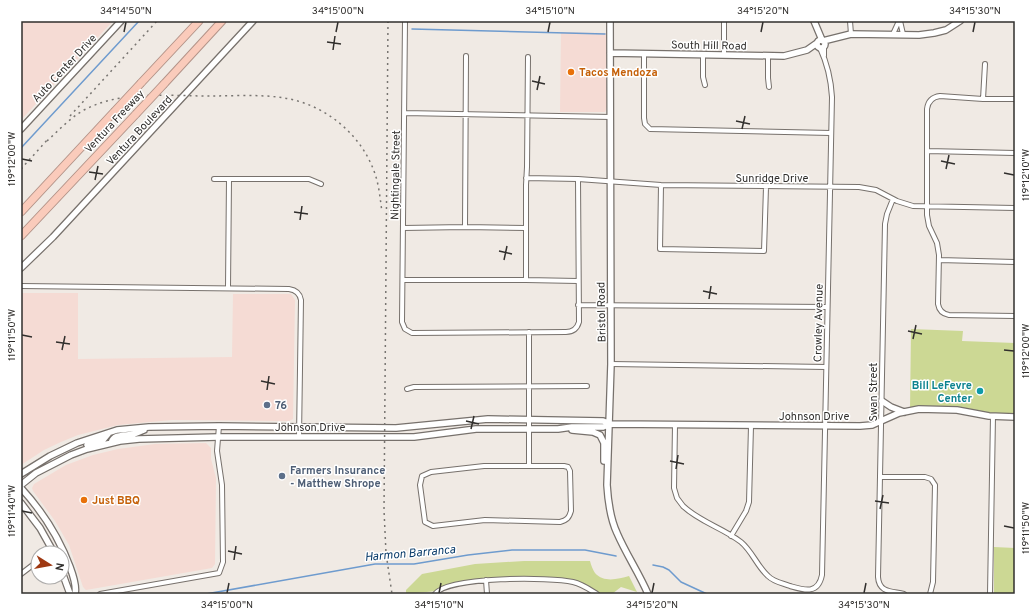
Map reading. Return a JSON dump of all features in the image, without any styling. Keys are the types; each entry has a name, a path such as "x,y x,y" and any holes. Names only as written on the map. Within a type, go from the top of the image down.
{"highway":[{"name":"Ventura Freeway","path":"21,212 199,21"},
{"name":"Ventura Freeway","path":"21,236 222,21"}],"main road":[{"name":"Auto Center Drive","path":"21,129 121,21"},
{"name":"Ventura Boulevard","path":"21,268 58,231 253,21"},
{"name":"Bristol Road","path":"610,21 611,364 607,485 609,504 617,533 642,579 648,594"},
{"path":"814,21 821,44"},
{"name":"South Hill Road","path":"610,54 724,56 790,55 851,34 934,34 946,30 960,21"},
{"path":"882,401 891,407 904,412"},
{"name":"Johnson Drive","path":"21,474 42,460 68,446 117,430 149,427 219,426 396,428 479,420 603,421 610,424 864,426 882,421 904,412 924,409 950,409 970,411 993,416 1015,417"},
{"name":"Johnson Drive","path":"21,487 36,473 71,455 111,443 139,439 218,437 414,437 462,430 603,427 610,424"},
{"path":"111,443 112,439 115,437 134,434 149,427"},
{"path":"558,428 593,432 600,435 604,443 604,468 607,485"},
{"path":"71,455 88,445 103,440 108,434"},
{"path":"21,487 56,533 72,572 77,589 75,594"},
{"path":"21,503 40,528 48,545"}],"street":[{"name":"Nightingale Street","path":"405,21 402,322 405,329 412,333 529,332"},
{"path":"724,21 724,56"},
{"path":"850,21 851,34"},
{"path":"893,34 899,21"},
{"path":"899,21 904,34"},
{"name":"Crowley Avenue","path":"731,536 744,545 765,573 774,580 802,590 811,590 821,580 826,426 832,88 821,44"},
{"path":"644,54 644,118 647,127 655,130 831,134"},
{"path":"703,55 703,77 705,85"},
{"path":"465,227 466,56"},
{"path":"768,56 769,87"},
{"path":"526,280 528,57"},
{"path":"983,99 985,64"},
{"path":"1015,99 983,99 940,96 934,97 930,100 927,109 926,206 928,221 937,243 939,260 938,308 946,315 1015,316"},
{"path":"404,113 611,117"},
{"path":"927,151 1015,153"},
{"path":"214,178 309,179 321,184"},
{"name":"Sunridge Drive","path":"526,178 578,179 661,185 830,187 870,189 881,192 908,205 1015,208"},
{"path":"228,288 229,179"},
{"path":"529,466 529,332 570,332 576,328 579,322 578,179"},
{"path":"661,185 660,249 764,251 766,187"},
{"name":"Swan Street","path":"893,199 885,224 878,577 880,586 887,591 904,594"},
{"path":"403,228 526,228"},
{"path":"939,260 1015,262"},
{"path":"403,280 578,281"},
{"path":"21,286 289,289 297,292 301,300 299,437"},
{"path":"578,304 827,307"},
{"path":"611,364 826,367"},
{"path":"407,389 414,387 587,386"},
{"path":"990,594 993,416"},
{"path":"675,425 674,488 677,498 686,509 731,536 746,511 749,502 751,426"},
{"path":"100,594 219,573 223,562 222,485 217,457 219,426"},
{"path":"484,466 529,466 568,467 570,471 571,511 569,518 560,522 486,520 433,526 425,522 420,485 422,476 431,472 484,466"},
{"path":"880,477 925,477 931,479 935,485 933,582 930,594"},
{"path":"21,574 30,567"},
{"path":"436,592 449,587 486,580 539,578 571,582 584,586 597,594"},
{"path":"486,580 487,594"}],"shaded area":[{"path":"21,21 113,21 21,120"},
{"path":"561,32 606,33 607,107 605,112 560,112"},
{"path":"21,293 78,293 78,359 232,357 233,294 291,294 295,300 293,419 289,421 172,420 118,425 78,435 61,442 44,450 21,465"},
{"path":"206,443 211,448 211,459 216,478 215,564 212,568 86,590 83,587 70,545 32,488 34,484 66,465 93,455 118,449 155,444"}],"green space":[{"path":"911,329 963,331 962,341 1015,343 1015,417 970,411 910,411"},
{"path":"994,547 1015,548 1015,594 994,594"},
{"path":"524,561 590,561 595,573 603,578 611,579 629,576 637,592 621,587 612,594 597,594 579,584 545,578 466,583 437,591 406,594 406,590 422,574 475,564"}],"waterway":[{"path":"21,148 139,21"},
{"path":"412,29 605,34"},
{"name":"Harmon Barranca","path":"206,594 375,564 414,564 468,555 512,550 585,550 616,556"},
{"name":"Harmon Barranca","path":"653,565 669,570 681,582 707,594"}],"railway":[{"path":"70,116 157,21"},
{"path":"388,21 384,510 386,553 392,594"},
{"path":"47,141 79,113 114,99 161,95 256,96 284,98 299,101 339,122 360,144 368,157 376,176 382,212"},
{"path":"21,169 49,138"}],"place":[{"name":"Tacos Mendoza","path":"571,72"},
{"name":"Bill LeFevre Center","path":"980,391"},
{"name":"76","path":"267,405"},
{"name":"Farmers Insurance - Matthew Shrope","path":"282,476"},
{"name":"Just BBQ","path":"84,500"}]}
